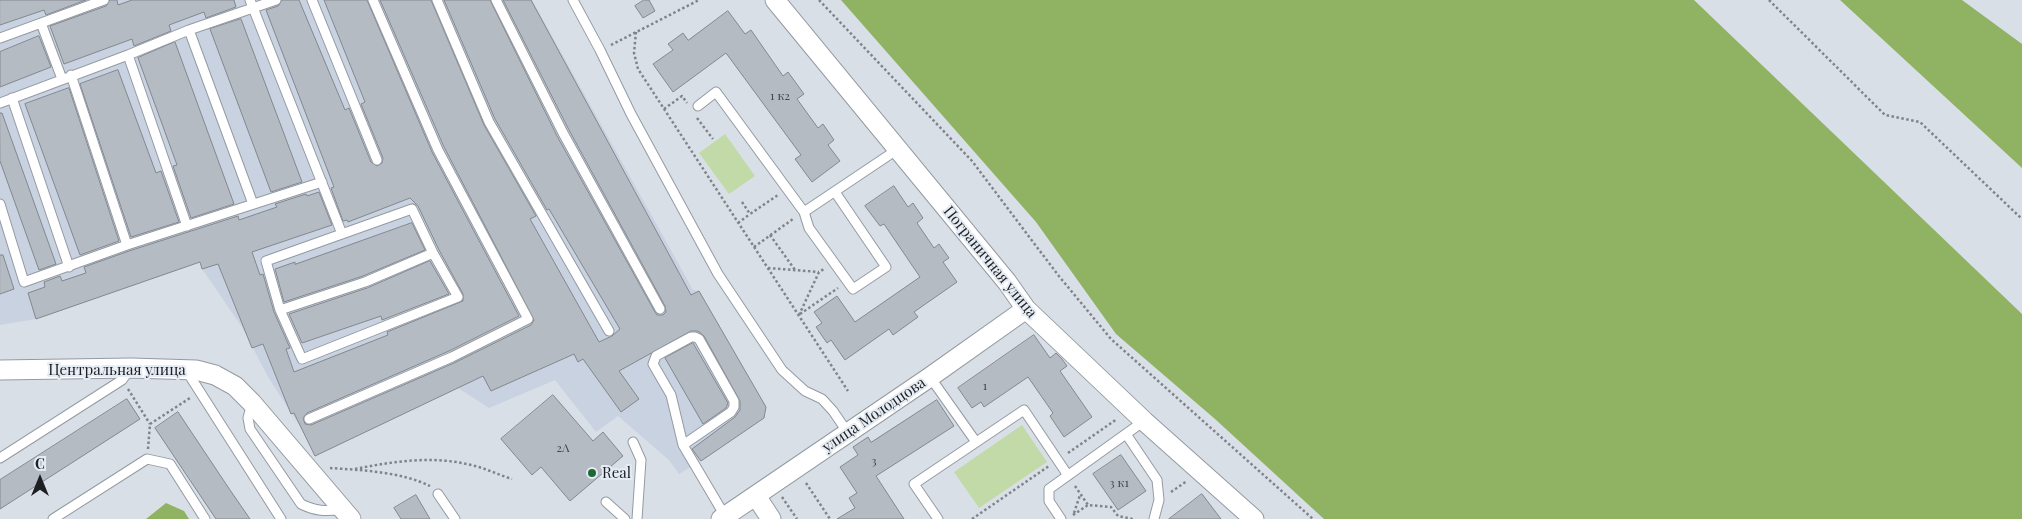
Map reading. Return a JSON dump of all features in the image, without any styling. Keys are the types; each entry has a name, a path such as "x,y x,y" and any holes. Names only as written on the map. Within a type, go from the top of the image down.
{"street":[{"name":"Пограничная улица","path":"775,0 1007,282 1026,309 1138,415 1254,519"},
{"name":"улица Молодцова","path":"723,518 1026,309"},
{"name":"Центральная улица","path":"0,370 127,374 196,370 215,375 235,386 252,402 346,514"},
{"path":"756,496 771,519"}],"lane":[{"path":"0,38 104,0"},
{"path":"0,103 128,55 251,4 276,0"},
{"path":"312,0 377,160"},
{"path":"309,419 452,358 528,319 438,150 373,0"},
{"path":"436,0 489,122 609,331"},
{"path":"496,0 563,133 660,309"},
{"path":"573,0 631,114 718,274 782,370 806,392 822,399 848,433"},
{"path":"251,4 342,234"},
{"path":"41,23 66,77 127,246"},
{"path":"189,30 254,204"},
{"path":"128,55 187,226"},
{"path":"698,106 716,92 804,212 808,228 853,289 886,267 835,192"},
{"path":"12,98 69,267"},
{"path":"804,212 898,149"},
{"path":"0,204 24,282 322,182"},
{"path":"412,209 433,253 458,297 302,359 280,310 266,261 412,209"},
{"path":"280,310 365,282 433,253"},
{"path":"683,445 731,412 734,407 734,401 699,340 695,337 691,337 656,356 653,364 671,395 683,445 723,518"},
{"path":"186,370 281,519"},
{"path":"0,458 127,374"},
{"path":"930,377 976,442"},
{"path":"252,402 248,418 250,429 301,504 314,510 346,514"},
{"path":"938,519 914,484 1024,410 1067,474"},
{"path":"1061,519 1049,501 1049,489 1067,474 1126,434 1138,415"},
{"path":"1126,434 1156,480 1159,500 1154,519"},
{"path":"633,442 641,460 637,519"},
{"path":"53,519 147,459 170,464 205,519"},
{"path":"438,494 455,519"},
{"path":"606,502 625,519"}],"path":[{"path":"600,50 698,0"},
{"path":"819,0 972,161 1058,275 1112,339 1313,519"},
{"path":"1769,0 1885,115 1920,122 2022,219"},
{"path":"636,32 634,53 638,68 848,392"},
{"path":"664,109 682,96"},
{"path":"738,223 787,188"},
{"path":"742,202 750,214"},
{"path":"754,247 804,212"},
{"path":"770,235 796,270"},
{"path":"768,268 819,272 798,315"},
{"path":"798,315 848,281"},
{"path":"127,374 150,424 147,459"},
{"path":"150,424 200,392"},
{"path":"972,519 1058,460 1138,415"},
{"path":"355,470 394,461 434,460 474,466 512,479"},
{"path":"326,467 416,480 429,486 438,494"},
{"path":"796,468 830,519"},
{"path":"1159,500 1200,471"},
{"path":"1067,474 1088,505"},
{"path":"773,484 796,519"},
{"path":"1074,515 1080,494"},
{"path":"1067,519 1088,505 1112,507 1118,516 1133,519"}],"shaded area":[{"path":"0,0 532,0 693,290 699,291 766,407 764,418 679,474 669,460 618,416 596,432 555,380 489,408 455,386 315,456 303,431 268,377 242,327 202,269 200,262 36,319 0,325"}],"green space":[{"path":"841,0 1694,0 2022,314 2022,519 1324,519 1215,419 1116,334 1036,222"},
{"path":"1840,0 1962,0 2022,44 2022,168"},
{"path":"725,134 755,176 729,194 699,153"},
{"path":"1022,425 1047,462 979,508 954,472"},
{"path":"166,503 184,511 189,519 146,519"}],"building":[{"path":"0,0 86,0 46,15 44,10 0,25"},
{"path":"110,0 117,0 118,5 132,0 234,0 236,7 206,18 204,12 169,25 171,31 134,46 132,39 64,64 50,26 106,6"},
{"path":"282,0 299,0 345,110 349,108 371,162 377,166 382,163 383,158 361,104 365,102 324,0 367,0 432,152 519,316 449,351 307,413 303,418 305,424 311,425 454,363 531,325 534,320 444,147 380,0 431,0 484,125 536,216 530,219 599,342 612,336 620,329 549,209 547,210 495,119 444,0 490,0 557,136 655,312 657,315 663,315 666,312 665,306 569,130 503,0 531,0 691,295 699,291 766,407 764,418 701,461 692,449 735,417 740,410 740,401 704,336 698,331 691,331 619,371 639,399 621,412 583,359 578,362 574,354 491,391 483,376 315,456 294,413 291,414 263,344 252,348 218,264 202,269 200,262 36,319 28,293 45,287 44,282 60,276 62,281 86,273 84,267 129,251 238,216 239,220 277,207 275,204 319,192 332,225 252,252 260,275 263,274 274,312 290,348 286,349 294,372 388,335 387,332 463,301 463,294 418,206 410,198 348,222 347,220 343,221 331,188 334,187 266,10 278,6"},
{"path":"644,0 649,0 655,11 643,18 635,6"},
{"path":"728,11 745,34 751,30 783,76 788,72 804,94 797,99 818,128 823,124 834,140 828,145 840,161 812,182 795,159 801,155 726,53 673,92 653,64 673,50 668,44 683,33 688,40"},
{"path":"241,19 302,182 271,192 210,29"},
{"path":"39,36 51,67 0,87 0,52"},
{"path":"175,42 234,204 191,218 173,166 177,165 138,58"},
{"path":"118,70 156,173 161,171 179,222 131,237 80,84"},
{"path":"69,88 119,241 80,255 25,104"},
{"path":"0,113 2,113 56,264 39,270 0,161"},
{"path":"894,186 908,207 913,203 923,218 917,223 934,248 939,244 949,258 943,262 957,282 914,312 918,317 893,335 889,329 845,360 831,340 827,343 816,327 822,323 814,312 837,296 855,322 920,277 884,224 880,226 865,206"},
{"path":"412,223 425,250 363,276 284,302 275,269 295,262 295,264"},
{"path":"0,255 3,255 14,289 0,294"},
{"path":"430,261 449,294 382,320 381,316 302,343 289,314 367,288"},
{"path":"1034,335 1050,358 1056,353 1067,366 1060,371 1092,417 1064,437 1050,416 1053,413 1028,377 984,407 981,402 972,408 958,388"},
{"path":"693,343 728,403 726,408 703,424 665,358"},
{"path":"553,395 593,441 603,432 623,456 570,501 541,467 532,475 501,439"},
{"path":"127,399 140,419 0,509 0,480"},
{"path":"937,400 954,426 876,476 904,519 837,519 855,508 849,498 857,493 840,467 858,455 853,447 868,437 871,442"},
{"path":"178,412 250,519 216,519 155,428"},
{"path":"1121,455 1146,491 1118,510 1093,474"},
{"path":"1202,494 1221,519 1169,519"},
{"path":"416,495 430,519 401,519 394,508"}],"place":[{"name":"Real","path":"592,473"}]}
